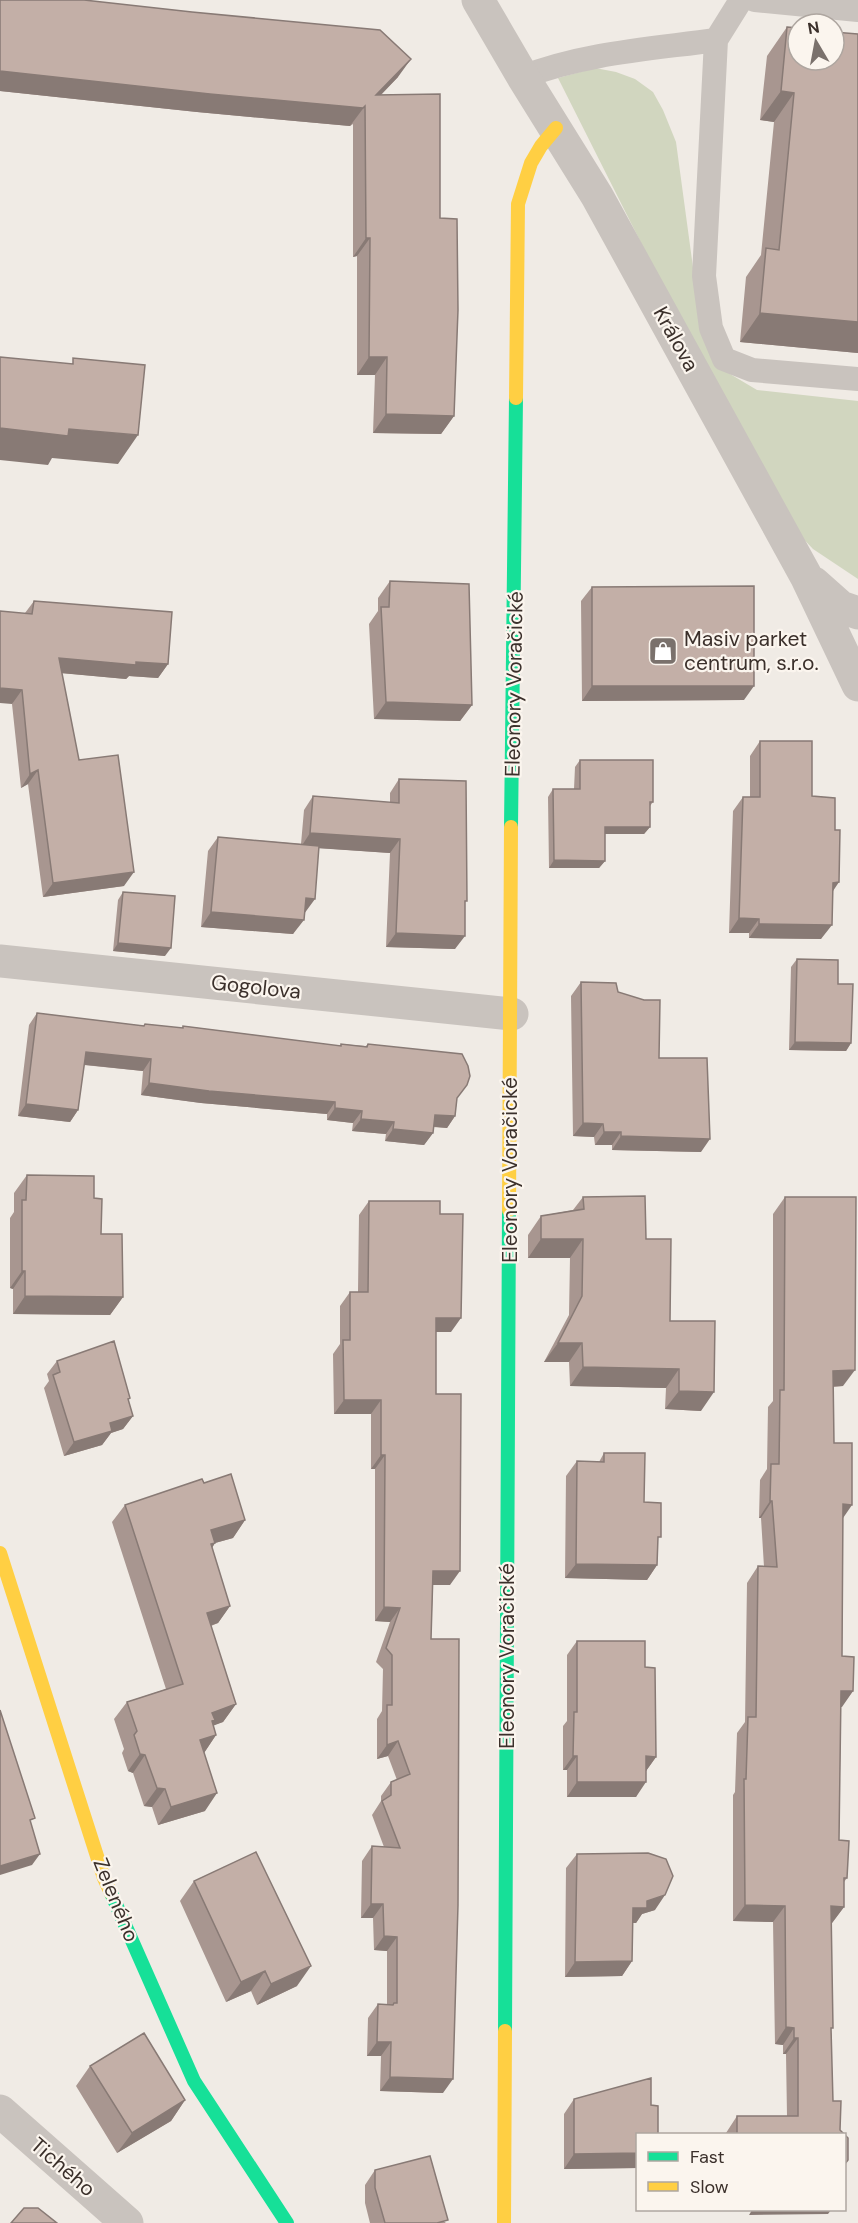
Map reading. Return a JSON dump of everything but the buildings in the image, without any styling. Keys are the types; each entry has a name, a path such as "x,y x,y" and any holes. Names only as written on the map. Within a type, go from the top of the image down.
{"street":[{"name":"Králova","path":"478,0 597,196 806,576 855,678"},
{"name":"Eleonory Voračické","path":"504,2223 512,731 518,204 527,171 539,147 556,128"},
{"path":"806,576 841,607 858,613"},
{"name":"Gogolova","path":"0,961 512,1014"},
{"name":"Zeleného","path":"0,1553 104,1878 194,2081 287,2223"},
{"name":"Tichého","path":"0,2111 127,2223"}],"lane":[{"path":"741,0 716,40 704,276 711,328 724,359 752,369 858,379"},
{"path":"754,0 858,9"},
{"path":"523,77 552,66 716,40"}],"green space":[{"path":"595,68 635,79 653,92 663,110 676,142 700,319 725,371 757,390 858,401 858,579 813,549 793,528 703,366 558,78"}],"traffic: fast":[{"path":"511,827 516,398"},
{"path":"505,2031 509,1210"},
{"path":"111,1893 194,2081 287,2223"}],"traffic: slow":[{"path":"516,398 518,204 531,163 556,128"},
{"path":"509,1210 511,827"},
{"path":"0,1553 104,1878 111,1893"},
{"path":"504,2223 505,2031"}],"place":[{"name":"Masiv parket centrum, s.r.o.","path":"663,651"}]}
